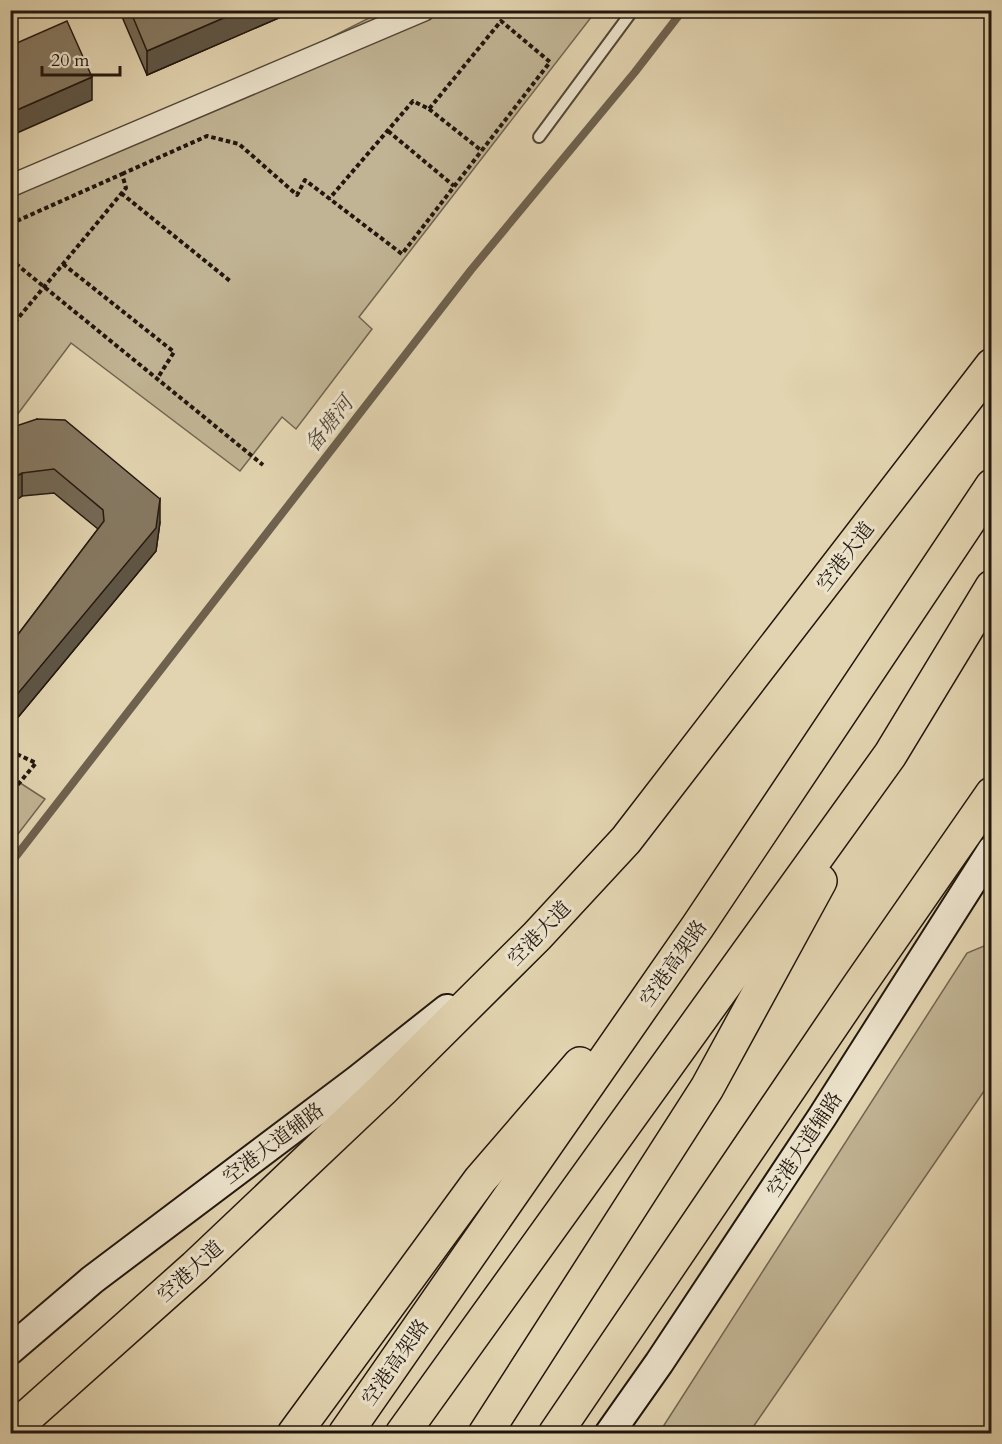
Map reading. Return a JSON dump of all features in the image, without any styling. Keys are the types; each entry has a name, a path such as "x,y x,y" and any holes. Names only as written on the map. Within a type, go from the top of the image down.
{"main road":[{"name":"空港大道","path":"10,1432 195,1267 382,1090 537,936 626,840 992,365"},
{"name":"空港高架路","path":"345,1434 698,926 992,486"},
{"path":"485,1434 707,1088 890,754 992,587"},
{"path":"402,1434 890,754"},
{"path":"555,1434 858,987 992,794"},
{"name":"空港大道辅路","path":"609,1434 816,1127 988,863"},
{"path":"294,1434 480,1180 698,926"},
{"name":"空港大道辅路","path":"10,1350 92,1280 356,1081 537,936"}],"street":[{"path":"10,186 424,10"}],"lane":[{"path":"539,137 633,10"}],"path":[{"path":"10,224 207,136 239,144 297,195 305,180 402,254 550,62 501,21 429,109"},
{"path":"329,199 413,101 429,109 482,150"},
{"path":"388,130 454,186"},
{"path":"10,328 126,188 122,174"},
{"path":"122,193 230,281"},
{"path":"10,260 263,465"},
{"path":"63,264 174,352 157,379"},
{"path":"10,751 36,763 10,794"}],"shaded area":[{"path":"383,11 596,11 359,317 372,329 296,429 282,417 240,471 71,343 11,423 10,199"},
{"path":"11,777 45,799 11,843"},
{"path":"991,943 991,1081 749,1433 659,1433 967,953"}],"building":[{"path":"130,10 242,10 147,51"},
{"path":"67,21 92,77 10,113 10,46"},
{"path":"37,419 65,420 160,499 156,528 10,703 10,645 104,521 103,510 54,469 22,473 10,480 10,428"}],"waterway":[{"name":"备塘河","path":"10,864 471,270 635,72 683,10"}]}
